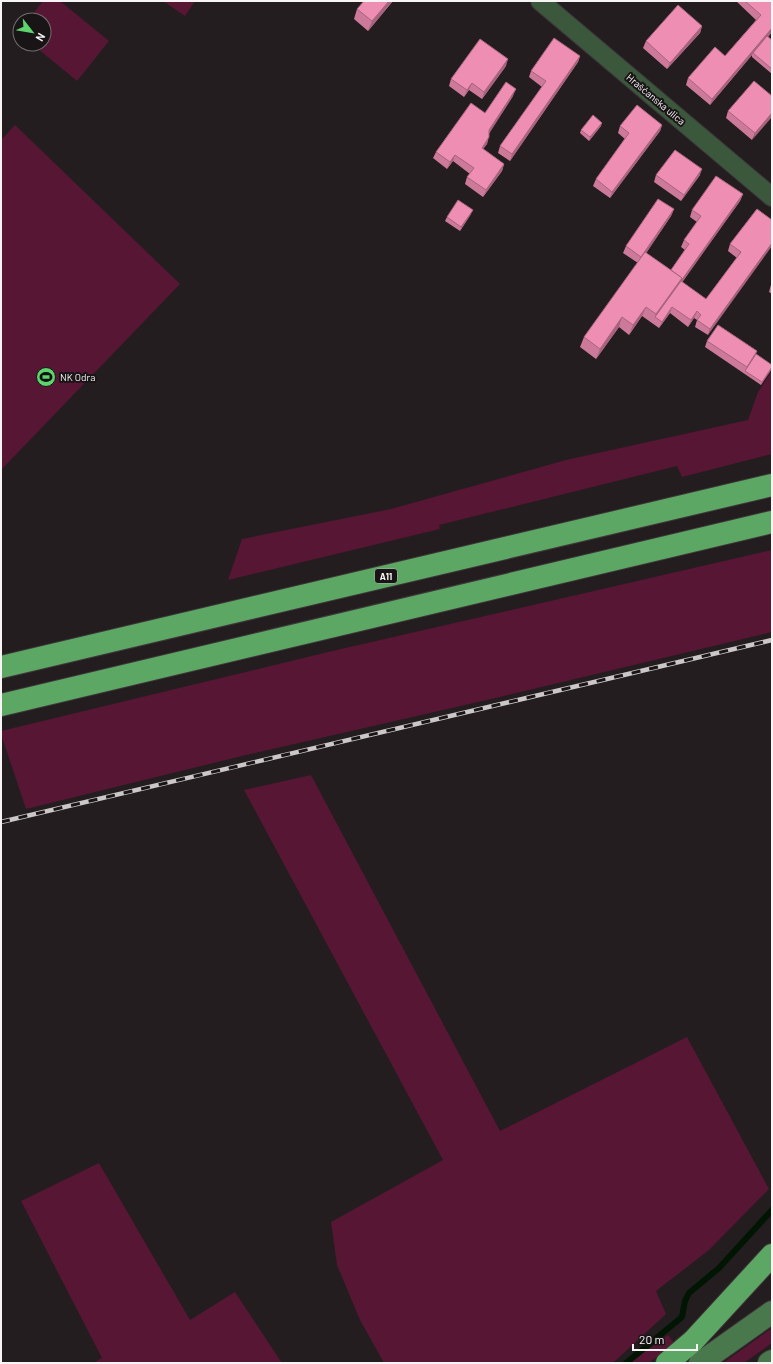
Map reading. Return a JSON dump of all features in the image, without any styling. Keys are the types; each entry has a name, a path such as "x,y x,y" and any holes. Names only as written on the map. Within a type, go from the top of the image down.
{"highway":[{"name":"A11","path":"1,667 772,485"},
{"path":"1,705 772,522"},
{"path":"667,1363 693,1341 772,1255"}],"main road":[{"path":"700,1363 772,1312"}],"street":[{"name":"Hrašćanska ulica","path":"540,1 772,197"}],"shaded area":[{"path":"43,1 60,1 109,41 77,81 42,52 52,52 52,12 34,12"},
{"path":"163,1 195,1 185,16"},
{"name":"NK Odra","path":"15,125 180,284 1,470 1,140"},
{"path":"772,371 772,454 682,477 677,466 439,525 440,529 228,580 242,539 391,509 566,460 748,420 758,392"},
{"path":"772,550 772,632 500,697 242,756 26,809 1,734 1,731 328,652"},
{"path":"311,775 500,1131 687,1037 769,1189 709,1250 656,1291 666,1314 613,1363 384,1363 360,1320 337,1265 331,1222 443,1160 244,790"},
{"path":"99,1163 190,1320 235,1292 282,1363 93,1363 102,1358 21,1201"},
{"path":"772,1328 772,1343 744,1363 723,1363"},
{"path":"668,1335 674,1343 649,1363 630,1363"}],"building":[{"path":"364,1 389,1 372,21 357,9"},
{"path":"745,1 772,1 772,28 712,99 688,78 715,47 725,56 761,15"},
{"path":"678,5 702,26 670,63 646,41"},
{"path":"767,36 772,40 772,69 753,53"},
{"path":"554,38 580,56 512,154 500,146 546,81 531,71"},
{"path":"480,39 508,59 484,92 472,83 467,90 451,79"},
{"path":"754,81 772,96 772,113 755,133 728,111"},
{"path":"506,82 516,89 489,130 489,137 482,148 504,164 486,190 467,177 474,168 455,155 450,162 436,152 471,103 485,113"},
{"path":"637,105 662,125 612,192 596,179 629,133 620,126"},
{"path":"593,115 602,123 590,137 581,130"},
{"path":"675,150 702,169 684,195 656,175"},
{"path":"716,176 743,194 681,281 682,278 671,270 689,244 684,240 701,216 692,210"},
{"path":"658,199 674,209 641,257 626,246"},
{"path":"458,200 473,210 461,227 447,217"},
{"path":"757,209 772,220 772,243 710,329 697,320 701,315 697,311 691,320 672,307 662,322 655,317 681,281 706,299 741,252 730,244"},
{"path":"645,252 682,278 656,314 646,307 633,325 622,317 600,349 584,337"},
{"path":"718,325 757,351 747,367 707,341"},
{"path":"756,354 772,365 762,382 745,371"}],"waterway":[{"path":"626,1363 682,1317 685,1301 689,1293 719,1268 772,1210"}],"railway":[{"path":"1,822 772,640"}],"place":[{"name":"NK Odra","path":"46,377"}]}
